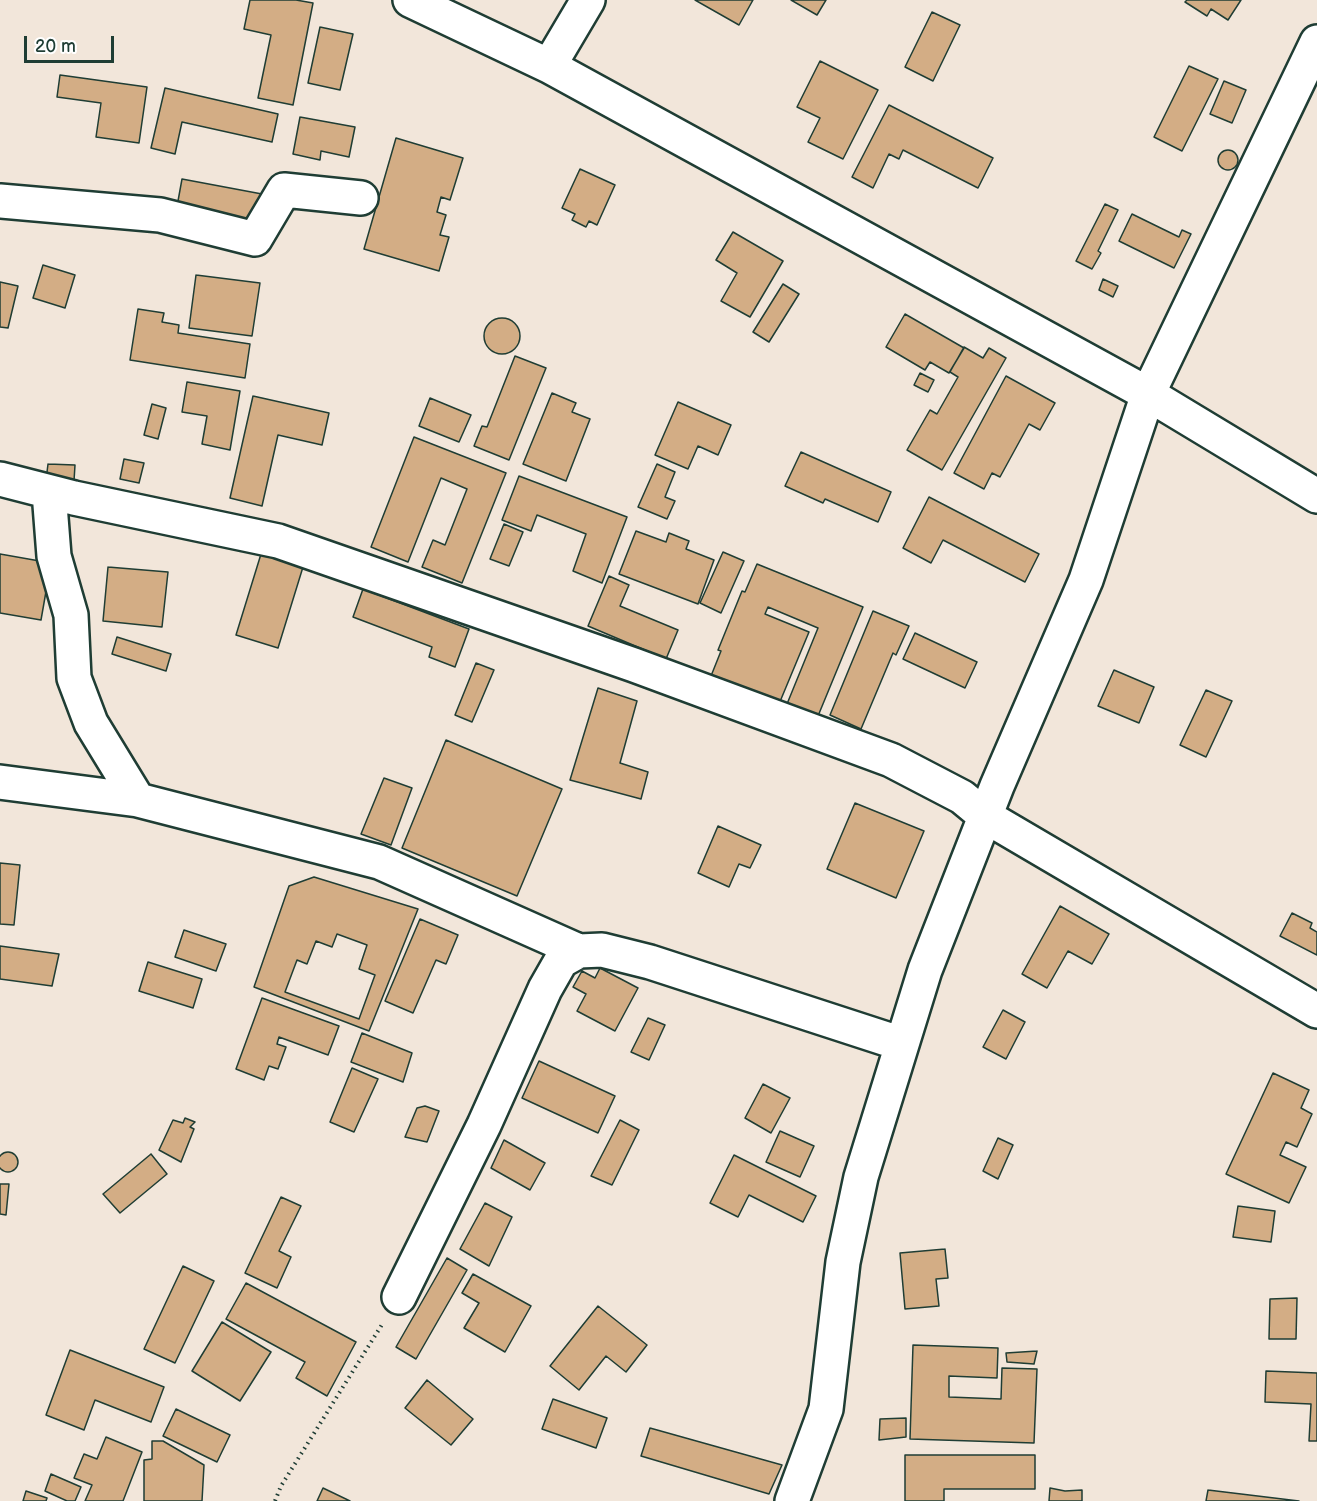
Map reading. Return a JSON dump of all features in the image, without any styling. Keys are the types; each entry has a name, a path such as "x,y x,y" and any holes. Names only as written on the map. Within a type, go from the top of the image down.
{"street":[{"path":"410,0 549,66 1148,394 1317,496"},
{"path":"549,66 588,0"},
{"path":"792,1501 826,1408 845,1252 861,1177 925,970 985,816 1086,580 1148,394 1316,47"},
{"path":"0,201 160,215 255,239 284,190 361,198"},
{"path":"0,479 49,492 278,541 634,665 891,760 962,797 985,816 1317,1011"},
{"path":"49,492 54,556 70,615 74,678 91,723 138,801"},
{"path":"0,782 138,801 379,862 579,951 602,950 650,962 902,1044"},
{"path":"399,1297 484,1125 546,989 561,961 579,951"}],"path":[{"path":"276,1501 281,1485 399,1297"}],"building":[{"path":"250,0 296,0 313,3 293,105 258,98 271,35 244,29"},
{"path":"695,0 753,0 739,25"},
{"path":"791,0 826,0 817,15"},
{"path":"1187,0 1241,0 1228,20 1211,9 1207,16 1185,2"},
{"path":"932,12 960,25 933,81 905,67"},
{"path":"320,27 353,34 340,90 308,83"},
{"path":"820,61 878,90 843,159 808,142 820,118 797,107"},
{"path":"1189,66 1218,79 1182,151 1154,137"},
{"path":"60,75 147,87 139,143 96,137 101,103 57,97"},
{"path":"1224,81 1246,90 1232,123 1210,114"},
{"path":"165,88 278,114 272,142 182,122 175,154 151,148"},
{"path":"889,105 993,158 978,188 903,150 899,159 889,154 873,188 852,177"},
{"path":"300,117 355,127 349,157 321,151 320,160 293,154"},
{"path":"396,138 463,158 450,200 441,197 437,212 446,215 440,235 449,237 439,271 364,249"},
{"path":"1224,150 1232,150 1238,156 1238,164 1232,170 1224,170 1218,164 1218,156"},
{"path":"580,169 615,185 597,225 589,221 586,227 572,220 575,214 562,208"},
{"path":"182,179 262,194 256,227 176,212"},
{"path":"1105,204 1118,210 1092,269 1076,261"},
{"path":"1132,214 1179,237 1182,230 1191,234 1174,268 1119,241"},
{"path":"733,232 783,261 750,317 721,301 737,273 716,260"},
{"path":"43,265 75,275 65,308 33,298"},
{"path":"196,275 260,283 252,336 189,328"},
{"path":"1103,279 1118,286 1113,297 1099,290"},
{"path":"0,282 18,286 8,328 0,327"},
{"path":"783,284 799,294 769,342 753,332"},
{"path":"138,309 164,313 162,322 179,325 178,333 250,344 245,378 130,360"},
{"path":"905,314 964,348 949,373 930,362 925,370 886,347"},
{"path":"502,318 515,323 520,336 515,349 502,354 489,349 484,336 489,323"},
{"path":"964,347 983,358 989,348 1006,358 942,470 907,450 930,410 937,414 958,377 950,372"},
{"path":"515,356 546,368 509,460 474,446 482,426 487,427"},
{"path":"920,373 934,380 928,392 914,385"},
{"path":"1006,376 1055,403 1040,430 1029,424 1000,477 992,473 984,489 954,473"},
{"path":"187,382 240,391 230,450 202,444 207,416 182,412"},
{"path":"552,393 576,403 572,412 590,419 566,481 523,464"},
{"path":"253,396 329,413 322,445 278,435 262,506 230,498"},
{"path":"430,398 471,415 459,442 419,426"},
{"path":"678,402 731,425 718,455 698,446 688,469 655,455"},
{"path":"152,404 166,408 158,439 144,435"},
{"path":"414,437 506,473 462,583 422,567 433,540 445,545 467,489 441,478 408,562 371,547"},
{"path":"801,452 891,492 878,522 825,499 823,503 785,486"},
{"path":"124,459 144,463 139,483 120,479"},
{"path":"48,464 75,465 74,481 46,480"},
{"path":"657,464 675,472 665,497 675,501 667,519 638,507"},
{"path":"519,476 627,517 602,583 573,571 586,534 537,515 531,531 502,520"},
{"path":"929,497 1039,554 1025,582 943,540 931,563 903,548"},
{"path":"504,524 523,532 509,566 490,559"},
{"path":"636,531 666,542 669,533 689,541 686,549 714,560 698,604 619,574"},
{"path":"723,552 744,561 721,613 700,603"},
{"path":"0,554 51,563 41,620 0,613"},
{"path":"261,554 303,567 278,648 236,635"},
{"path":"757,564 863,607 818,716 787,704 818,628 768,607 765,614 809,632 779,704 711,676 721,651 718,650 742,591 745,592"},
{"path":"108,567 168,572 162,627 103,621"},
{"path":"609,576 629,585 620,606 678,630 666,659 588,626"},
{"path":"363,589 469,629 455,667 429,657 432,647 353,617"},
{"path":"873,611 909,626 896,655 893,653 861,729 830,715"},
{"path":"915,633 977,662 965,688 903,659"},
{"path":"117,637 171,654 166,671 112,654"},
{"path":"476,663 494,670 472,722 455,715"},
{"path":"1114,670 1154,687 1139,723 1098,706"},
{"path":"598,688 637,701 620,763 648,772 641,799 570,780"},
{"path":"1206,690 1232,701 1206,757 1180,745"},
{"path":"446,740 562,789 517,896 402,848"},
{"path":"384,778 412,788 391,845 361,834"},
{"path":"855,803 924,831 896,898 827,869"},
{"path":"718,826 761,845 750,868 739,864 729,887 698,873"},
{"path":"0,863 20,865 14,925 0,924"},
{"path":"314,877 418,909 369,1031 254,987 289,886"},
{"path":"1060,906 1109,934 1092,964 1068,951 1047,988 1022,974"},
{"path":"1292,913 1312,923 1310,928 1317,932 1317,955 1280,936"},
{"path":"420,919 458,935 446,964 436,960 413,1013 385,1001"},
{"path":"184,930 226,944 216,971 175,957"},
{"path":"337,934 367,945 359,969 375,975 359,1019 285,992 297,960 307,964 316,941 332,947"},
{"path":"0,946 59,954 52,986 0,979"},
{"path":"148,962 202,979 193,1008 139,991"},
{"path":"600,968 638,988 615,1031 577,1011 586,994 573,987 582,971 595,978"},
{"path":"262,998 339,1026 328,1055 279,1037 277,1044 286,1047 278,1069 269,1066 264,1080 236,1069"},
{"path":"1003,1010 1025,1022 1006,1059 983,1047"},
{"path":"648,1018 665,1025 649,1060 631,1052"},
{"path":"362,1033 412,1053 403,1082 351,1062"},
{"path":"539,1061 615,1096 598,1133 522,1098"},
{"path":"352,1068 378,1079 354,1132 330,1122"},
{"path":"1273,1073 1309,1090 1301,1108 1312,1114 1297,1147 1286,1142 1280,1155 1306,1167 1289,1203 1226,1174"},
{"path":"763,1084 790,1098 771,1133 745,1118"},
{"path":"425,1106 439,1111 427,1142 405,1137 417,1108"},
{"path":"185,1118 195,1122 190,1127 194,1129 181,1162 159,1150 173,1120 183,1123"},
{"path":"620,1120 639,1130 612,1185 591,1176"},
{"path":"780,1131 814,1146 800,1177 766,1162"},
{"path":"998,1138 1013,1145 998,1179 983,1171"},
{"path":"504,1140 545,1163 530,1190 491,1168"},
{"path":"8,1152 15,1155 18,1162 15,1169 8,1172 1,1169 -2,1162 1,1155"},
{"path":"151,1154 167,1174 120,1213 103,1194"},
{"path":"734,1155 816,1196 803,1222 749,1195 738,1217 710,1203"},
{"path":"0,1184 9,1184 6,1215 0,1214"},
{"path":"281,1197 301,1206 279,1251 291,1257 277,1288 245,1273"},
{"path":"485,1203 512,1217 489,1266 460,1249"},
{"path":"1238,1206 1275,1211 1271,1242 1233,1237"},
{"path":"945,1249 948,1278 936,1279 939,1306 905,1309 900,1253"},
{"path":"447,1258 467,1270 416,1359 396,1347"},
{"path":"183,1266 214,1281 175,1363 144,1349"},
{"path":"473,1274 531,1306 505,1352 464,1328 479,1303 462,1293"},
{"path":"246,1283 356,1342 327,1396 296,1378 305,1362 226,1319"},
{"path":"1297,1298 1296,1339 1269,1339 1270,1299"},
{"path":"598,1306 647,1345 626,1372 606,1356 579,1390 550,1366"},
{"path":"222,1322 271,1352 240,1401 192,1371"},
{"path":"913,1345 998,1348 997,1378 949,1376 949,1397 1001,1399 1002,1368 1037,1369 1034,1443 910,1439"},
{"path":"70,1350 164,1387 151,1422 95,1400 84,1430 46,1415"},
{"path":"1037,1351 1034,1364 1007,1362 1006,1353"},
{"path":"1266,1371 1317,1373 1317,1441 1309,1441 1311,1404 1265,1402"},
{"path":"427,1380 473,1419 451,1445 405,1408"},
{"path":"553,1399 607,1418 596,1448 542,1429"},
{"path":"176,1409 230,1435 217,1462 163,1436"},
{"path":"906,1418 906,1437 879,1440 880,1419"},
{"path":"650,1428 782,1465 769,1494 641,1456"},
{"path":"106,1437 142,1452 123,1501 85,1501 92,1485 74,1478 84,1454 97,1459"},
{"path":"152,1441 163,1441 204,1465 202,1501 144,1501 144,1460 152,1459"},
{"path":"905,1455 1035,1455 1035,1489 944,1489 944,1501 905,1501"},
{"path":"51,1474 81,1487 75,1501 67,1501 45,1491"},
{"path":"323,1488 350,1501 317,1501"},
{"path":"1050,1488 1065,1491 1082,1490 1082,1501 1049,1501"},
{"path":"1208,1490 1299,1501 1206,1501"},
{"path":"26,1491 47,1498 46,1501 23,1501"}]}
